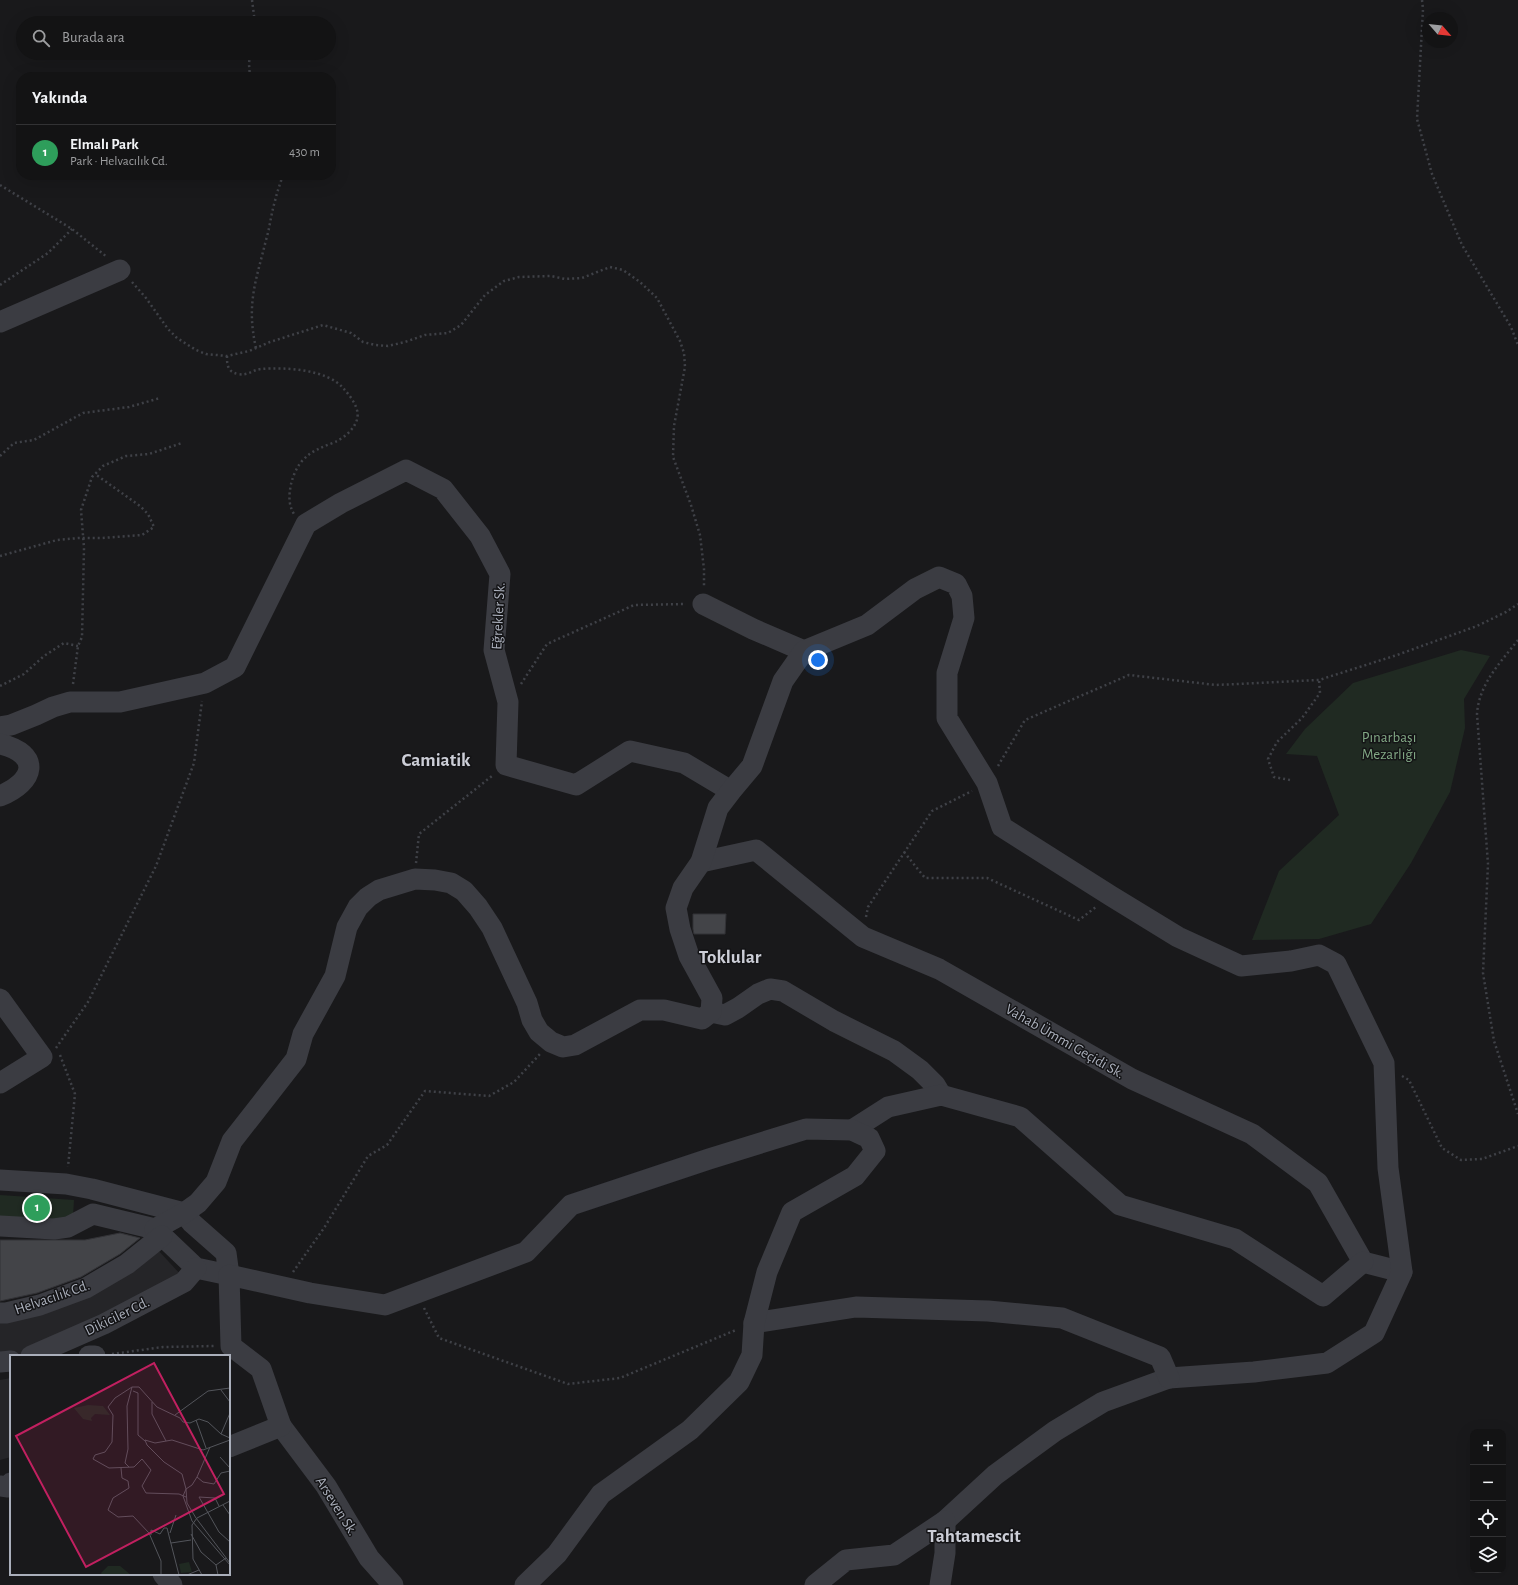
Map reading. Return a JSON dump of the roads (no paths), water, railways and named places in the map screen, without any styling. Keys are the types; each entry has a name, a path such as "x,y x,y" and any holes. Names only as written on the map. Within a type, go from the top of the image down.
{"street":[{"path":"0,322 120,270"},
{"name":"Eğrekler Sk.","path":"0,727 11,725 70,702 120,702 205,683 235,667 306,524 341,503 406,470 443,489 480,536 500,574 494,650 508,702 506,765 576,785 630,751 684,763 730,791"},
{"path":"815,1585 846,1560 894,1555 945,1521 995,1475 1055,1431 1103,1402 1169,1378 1254,1372 1327,1363 1374,1333 1402,1272 1388,1168 1384,1063 1336,964 1319,955 1291,961 1241,966 1178,937 1002,827 987,783 947,718 947,673 964,618 962,596 956,584 939,577 915,589 867,625 804,651 783,681 752,766 730,791 718,808 701,862 683,888 676,908 680,930 689,956 712,998 710,1012 725,1015 764,991 770,989 783,991 834,1021 894,1051 920,1070 935,1085 941,1094"},
{"path":"703,604 753,629 804,651"},
{"path":"0,744 23,753 29,766 26,775 20,783 0,796"},
{"name":"Vahab Ümmi Geçidi Sk.","path":"701,862 756,850 863,937 939,969 1132,1079 1252,1134 1318,1182 1363,1262"},
{"name":"Helvacılık Cd.","path":"0,1313 6,1314 40,1305 86,1288 127,1264 158,1232 202,1199 216,1182 232,1141 296,1059 303,1034 335,976 347,927 358,907 368,897 379,890 415,879 435,880 450,883 464,891 478,907 498,941 527,1003 532,1020 540,1032 551,1042 563,1047 575,1044 640,1010 664,1010 702,1019 710,1012"},
{"path":"0,999 50,1052 0,1083"},
{"path":"852,1130 888,1107 941,1094 1020,1117 1120,1204 1235,1239 1323,1296 1363,1262 1402,1272"},
{"path":"0,1226 54,1229 68,1227 93,1214 158,1232 196,1268 310,1293 385,1305 526,1252 571,1205 709,1159 806,1129 852,1130 869,1138 875,1151 855,1176 792,1212 767,1272 754,1323 752,1354 739,1382 690,1430 601,1494 557,1554 526,1585"},
{"path":"0,1180 66,1184 92,1189 184,1213 192,1223 226,1253 229,1275"},
{"name":"Dikiciler Cd.","path":"33,1355 104,1324 184,1282 196,1268"},
{"name":"Arseven Sk.","path":"229,1275 231,1346 261,1369 281,1426 326,1486 368,1558 393,1585"},
{"path":"754,1323 856,1307 988,1311 1062,1318 1160,1357 1169,1378"},
{"path":"0,1362 10,1361"},
{"path":"230,1447 281,1426"},
{"path":"940,1585 946,1552 945,1521"},
{"path":"164,1575 172,1585"}],"place":[{"name":"Elmalı Park","path":"37,1208"}],"district":[{"name":"Camiatik","path":"436,759"},
{"name":"Toklular","path":"730,956"},
{"name":"Tahtamescit","path":"974,1535"}],"park label":[{"name":"Pınarbaşı Mezarlığı","path":"1389,746"}]}
